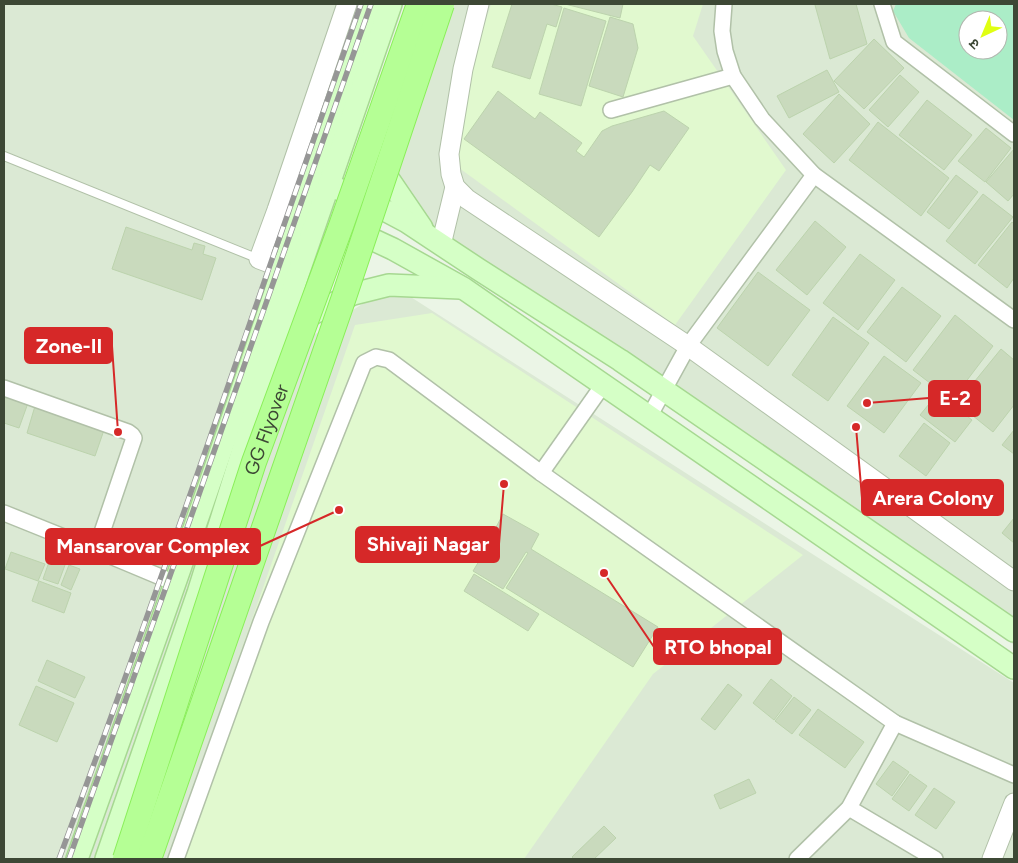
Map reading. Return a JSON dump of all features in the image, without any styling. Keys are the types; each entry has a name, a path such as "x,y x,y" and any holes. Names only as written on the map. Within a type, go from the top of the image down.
{"main road":[{"path":"321,182 351,65 373,4"},
{"path":"77,859 175,584 283,268 350,122 391,4"},
{"name":"GG Flyover","path":"125,859 254,462 338,236 419,4"},
{"name":"GG Flyover","path":"149,859 343,300 442,4"},
{"path":"350,122 434,240"},
{"path":"321,182 375,205 407,222 620,360 1014,630"},
{"path":"310,212 393,249 463,288 1014,668"},
{"path":"106,859 198,593 280,333 310,212"},
{"path":"280,333 294,322 353,294 389,285 463,288"}],"street":[{"path":"283,268 259,259 347,4"},
{"path":"479,4 463,70 449,154 451,174 455,187 467,199 688,346 1014,581"},
{"path":"724,4 722,31 725,51 733,76 762,119 814,175 1014,320"},
{"path":"882,4 894,42 1014,134"},
{"path":"611,110 733,76"},
{"path":"649,417 688,346 814,175"},
{"path":"434,240 455,187"},
{"path":"176,859 261,622 364,364 376,357 389,360 541,473 895,723 1014,775"},
{"path":"541,473 603,385"},
{"path":"4,388 128,432 134,438 96,550"},
{"path":"4,513 175,584"},
{"path":"797,859 849,808 895,723"},
{"path":"992,859 1014,803"},
{"path":"849,808 934,859"}],"lane":[{"path":"4,156 259,259"}],"shaded area":[{"path":"4,4 373,4 310,196 343,206 289,351 392,285 1014,683 1014,859 4,859"},
{"path":"449,4 1014,4 1014,645 381,209"},
{"path":"491,4 703,4 693,36 786,170 675,325 444,157"},
{"path":"896,4 1014,4 1014,120 909,38 893,11"},
{"path":"343,206 1014,657 1014,678"},
{"path":"432,313 803,555 653,674 524,859 168,859 355,325"}],"building":[{"path":"512,4 551,4 562,7 556,27 547,24 530,79 492,67"},
{"path":"565,4 623,4 620,18"},
{"path":"856,4 867,44 830,59 815,5"},
{"path":"564,8 606,21 581,106 539,94"},
{"path":"610,17 633,24 638,48 623,97 589,86"},
{"path":"874,39 904,68 864,109 834,81"},
{"path":"827,70 839,92 789,118 777,96"},
{"path":"900,75 919,92 888,127 869,110"},
{"path":"498,91 535,119 540,112 582,143 576,151 584,157 602,131 612,126 664,111 689,128 659,171 650,165 599,237 464,139"},
{"path":"839,94 870,124 834,163 803,134"},
{"path":"927,100 972,135 944,170 899,135"},
{"path":"878,122 949,178 921,216 849,160"},
{"path":"986,128 1011,148 985,182 958,161"},
{"path":"1014,149 1014,194 1008,201 986,182"},
{"path":"956,175 978,192 949,229 927,212"},
{"path":"983,194 1013,217 975,264 946,241"},
{"path":"815,221 846,247 807,295 776,270"},
{"path":"1012,222 1014,224 1014,278 1007,288 978,265"},
{"path":"126,227 192,250 194,243 205,246 203,254 216,258 202,300 112,269"},
{"path":"860,254 895,280 858,330 823,303"},
{"path":"758,272 810,310 768,366 717,328"},
{"path":"902,287 941,316 906,362 867,332"},
{"path":"955,315 993,346 952,400 913,370"},
{"path":"833,317 869,343 828,401 792,375"},
{"path":"1001,349 1014,360 1014,405 993,432 957,403"},
{"path":"884,356 921,383 884,433 847,406"},
{"path":"938,393 972,420 955,442 920,415"},
{"path":"4,394 28,403 19,428 4,423"},
{"path":"35,406 104,430 95,456 27,433"},
{"path":"924,423 950,443 926,476 899,456"},
{"path":"1014,430 1014,454 1002,445"},
{"path":"503,514 539,534 531,549 658,627 633,667 506,588 528,553 526,552 503,589 473,571 495,535 493,533"},
{"path":"1014,518 1014,543 1002,533"},
{"path":"11,552 45,564 38,581 5,569"},
{"path":"50,559 65,565 58,584 43,579"},
{"path":"69,565 80,569 71,590 61,585"},
{"path":"474,574 539,614 528,631 464,591"},
{"path":"39,581 71,593 64,613 32,601"},
{"path":"47,660 85,677 75,698 38,681"},
{"path":"771,679 792,696 774,720 753,703"},
{"path":"728,684 742,695 715,730 701,719"},
{"path":"36,686 74,703 57,742 19,725"},
{"path":"794,697 811,710 792,734 775,721"},
{"path":"818,709 864,742 845,768 799,735"},
{"path":"893,761 909,772 892,796 876,784"},
{"path":"910,774 927,786 909,811 892,799"},
{"path":"749,779 756,793 720,809 714,795"},
{"path":"934,788 955,802 936,829 915,815"},
{"path":"604,826 616,838 594,859 574,859 572,857"}],"railway":[{"path":"59,859 174,539 361,4"},
{"path":"69,859 371,4"}],"place":[{"name":"E-2","path":"867,403"},
{"name":"Arera Colony","path":"856,427"},
{"name":"Zone-II","path":"118,432"},
{"name":"Shivaji Nagar","path":"504,484"},
{"name":"Mansarovar Complex","path":"339,510"},
{"name":"RTO bhopal","path":"604,573"}]}
